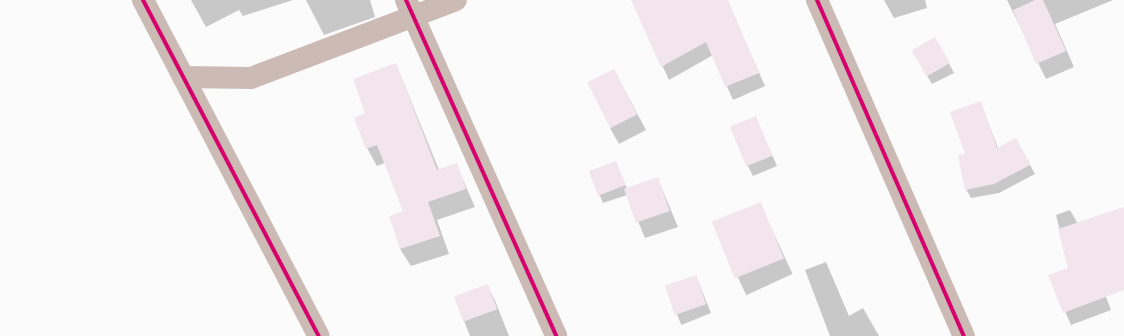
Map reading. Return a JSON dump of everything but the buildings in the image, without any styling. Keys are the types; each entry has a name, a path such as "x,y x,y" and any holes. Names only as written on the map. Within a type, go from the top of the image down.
{"street":[{"path":"143,0 319,336"},
{"path":"183,77 251,78 410,9 456,0"},
{"path":"817,0 964,336"},
{"path":"410,9 556,336"}],"cycle path":[{"path":"143,0 319,336"},
{"path":"406,0 556,336"},
{"path":"817,0 964,336"}]}
